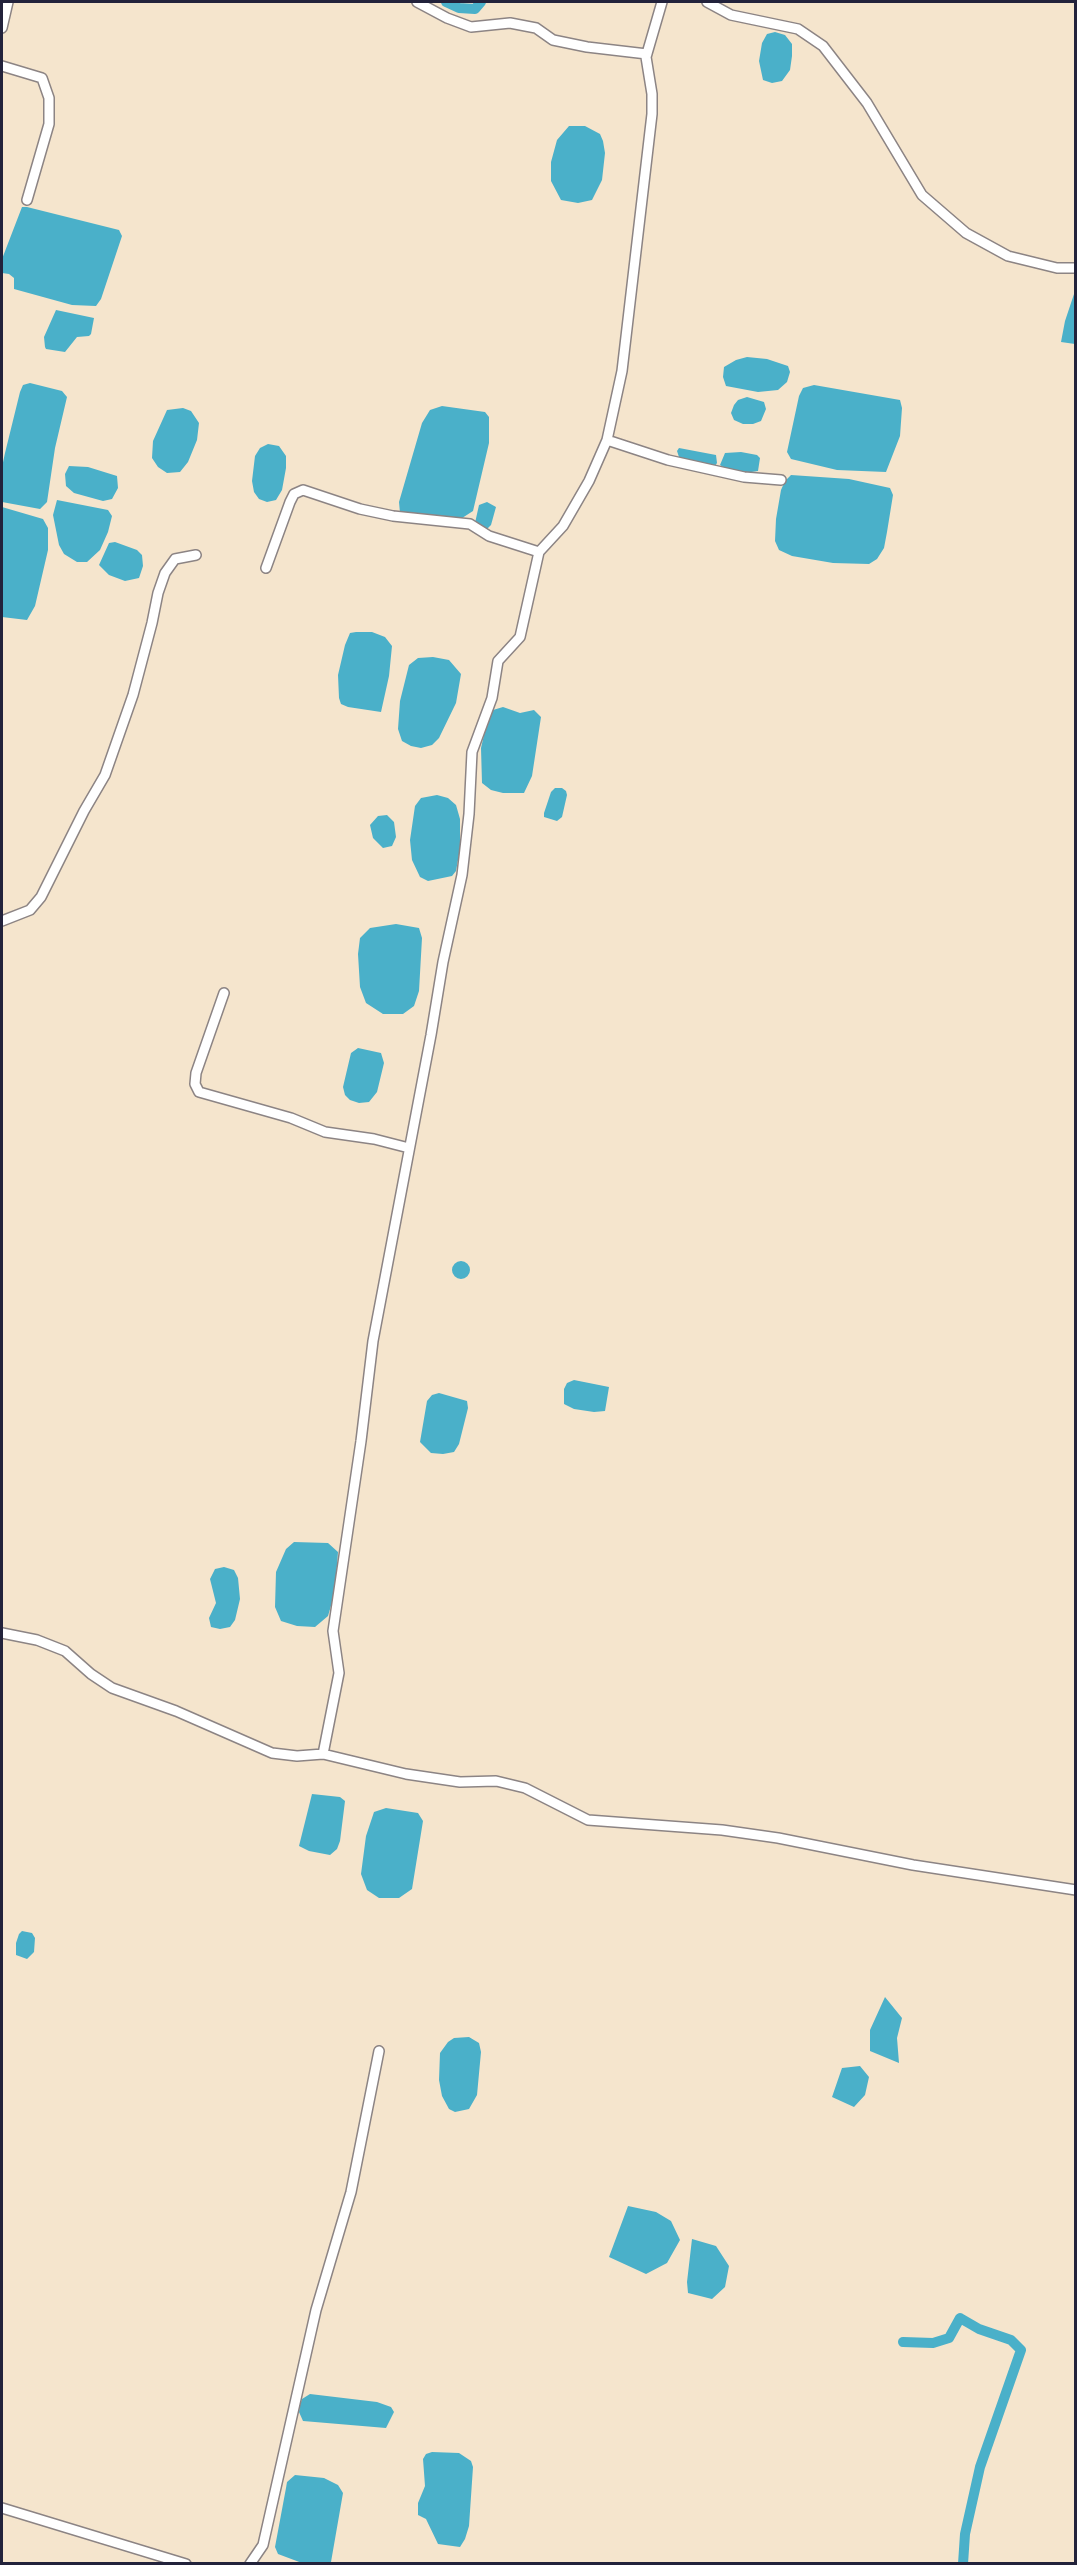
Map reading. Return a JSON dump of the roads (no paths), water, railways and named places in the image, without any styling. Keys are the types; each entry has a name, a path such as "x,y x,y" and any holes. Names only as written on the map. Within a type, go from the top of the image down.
{"street":[{"path":"2,28 8,2"},
{"path":"417,2 447,18 471,27 510,23 536,28 553,40 587,47 647,54"},
{"path":"323,1754 339,1673 333,1631 361,1441 365,1396 443,962 462,875 469,814 472,752 492,698 498,661 520,637 539,552 563,526 589,481 607,440 622,371 652,114 647,54 662,2"},
{"path":"707,2 731,15 798,29 823,46 867,103 922,195 966,233 1008,256 1057,268 1076,268"},
{"path":"2,66 42,78 49,98 49,124 27,200"},
{"path":"607,440 668,460 744,477 781,480"},
{"path":"266,568 290,502 294,494 303,490 360,509 393,516 470,524 489,536 539,552"},
{"path":"2,921 30,910 41,897 84,811 105,775 133,695 165,573 175,559 196,555"},
{"path":"224,993 196,1073 195,1084 199,1092 291,1118 325,1132 375,1139 409,1148"},
{"path":"2,1633 37,1640 65,1651 91,1674 112,1688 176,1711 272,1753 297,1756 323,1754 406,1774 460,1782 496,1781 552,1800 588,1820 723,1830 778,1838 913,1865 1076,1890"},
{"path":"250,2564 263,2545 316,2310 351,2192 379,2051"},
{"path":"2,2508 186,2564"}],"water":[{"path":"775,32 785,35 792,44 792,56 790,70 782,81 772,83 763,80 759,61 762,43 767,34"},
{"path":"569,126 585,126 600,134 605,153 602,180 592,200 578,203 561,200 551,181 551,162 557,140"},
{"path":"22,207 119,230 122,236 101,299 96,306 72,305 14,289 14,278 2,273 2,259"},
{"path":"1075,291 1075,344 1061,342"},
{"path":"56,310 94,318 91,334 77,337 65,352 45,347 44,337"},
{"path":"747,357 767,359 788,366 790,372 787,382 778,390 758,392 726,386 723,377 724,367"},
{"path":"30,383 62,391 67,397 55,448 47,502 40,509 2,502 2,467 5,453 20,392 23,385"},
{"path":"814,385 900,400 902,408 900,436 886,472 837,470 791,459 787,452 799,396 803,388"},
{"path":"747,397 764,402 766,409 761,421 743,424 734,420 731,413 734,405 738,400"},
{"path":"442,406 485,412 489,417 489,443 473,511 459,520 400,513 399,502 422,423 430,410"},
{"path":"183,408 191,411 199,423 197,440 188,462 180,472 167,473 158,467 152,458 153,441 167,410"},
{"path":"268,444 279,446 286,456 286,468 282,490 276,500 267,502 259,499 254,492 252,481 255,456 260,448"},
{"path":"679,448 716,455 717,463 715,466 680,460 677,451"},
{"path":"741,452 757,455 760,458 758,471 745,473 726,469 720,465 725,453"},
{"path":"69,466 88,467 117,476 118,488 112,499 103,501 74,493 66,486 65,474"},
{"path":"791,475 849,479 890,488 893,495 887,532 884,548 877,559 869,564 833,563 792,556 779,550 775,541 776,519 781,490"},
{"path":"57,500 108,510 112,516 100,550 87,562 77,562 64,554 59,545 53,515"},
{"path":"487,502 496,507 491,525 487,529 475,523 479,505"},
{"path":"2,507 43,519 48,528 48,550 35,606 27,620 2,617"},
{"path":"115,542 137,550 142,555 143,566 139,578 125,581 109,575 99,565 109,543"},
{"path":"372,632 385,637 392,646 389,676 381,712 348,707 341,704 339,698 338,675 345,645 350,633"},
{"path":"433,657 449,660 461,674 456,703 439,738 432,745 421,748 402,741 398,729 400,701 409,665 418,658"},
{"path":"503,707 520,713 534,710 541,717 532,776 524,793 503,793 491,790 482,783 481,748 486,726 493,710"},
{"path":"555,788 562,788 567,795 562,817 557,821 544,817 551,792"},
{"path":"437,795 448,798 456,805 460,819 460,849 456,871 452,876 428,881 420,877 412,860 410,840 415,806 421,798"},
{"path":"387,815 394,822 396,837 392,846 383,848 373,838 370,825 378,816"},
{"path":"396,924 419,928 422,938 419,991 414,1006 403,1014 383,1014 366,1003 360,987 358,954 360,938 370,928"},
{"path":"358,1048 381,1053 384,1063 377,1092 369,1102 359,1103 350,1100 345,1095 343,1087 351,1053"},
{"path":"461,1261 467,1264 470,1270 467,1276 461,1279 455,1276 452,1270 455,1264"},
{"path":"574,1380 609,1387 605,1411 574,1409 564,1404 564,1389 567,1383"},
{"path":"439,1393 467,1401 468,1408 459,1444 454,1452 443,1454 431,1453 420,1442 427,1401 432,1395"},
{"path":"294,1542 328,1543 338,1552 335,1592 328,1616 315,1627 297,1626 281,1621 275,1607 276,1572 286,1549"},
{"path":"224,1567 234,1570 238,1578 240,1599 235,1620 230,1627 220,1629 211,1627 209,1618 216,1603 210,1579 215,1569"},
{"path":"312,1794 340,1797 345,1801 340,1841 337,1849 330,1855 309,1851 299,1846"},
{"path":"386,1808 418,1813 423,1821 412,1889 399,1898 379,1898 367,1890 361,1874 366,1836 374,1812"},
{"path":"22,1931 32,1933 35,1938 34,1952 27,1959 16,1955 16,1943"},
{"path":"885,1997 902,2018 897,2038 899,2063 870,2051 870,2030"},
{"path":"469,2037 479,2043 481,2052 477,2095 469,2109 455,2112 449,2109 442,2096 439,2080 440,2053 454,2038"},
{"path":"860,2066 869,2077 865,2095 854,2107 832,2097 842,2068"},
{"path":"628,2206 656,2212 671,2221 680,2240 667,2263 646,2274 609,2257"},
{"path":"692,2239 716,2246 729,2266 725,2287 712,2299 688,2293 687,2282"},
{"path":"310,2394 377,2402 391,2407 394,2412 386,2428 303,2421 299,2412 300,2405 302,2399"},
{"path":"432,2452 459,2453 471,2461 473,2467 469,2526 460,2547 438,2544 426,2519 418,2515 418,2503 425,2486 423,2459 426,2454"},
{"path":"295,2475 324,2478 338,2485 343,2493 331,2562 302,2563 278,2554 275,2547 287,2482"}],"waterway":[{"path":"446,2 459,8 475,9 481,2"},
{"path":"903,2342 933,2343 949,2338 960,2318 979,2329 1011,2340 1021,2350 980,2467 965,2534 963,2564"}]}
